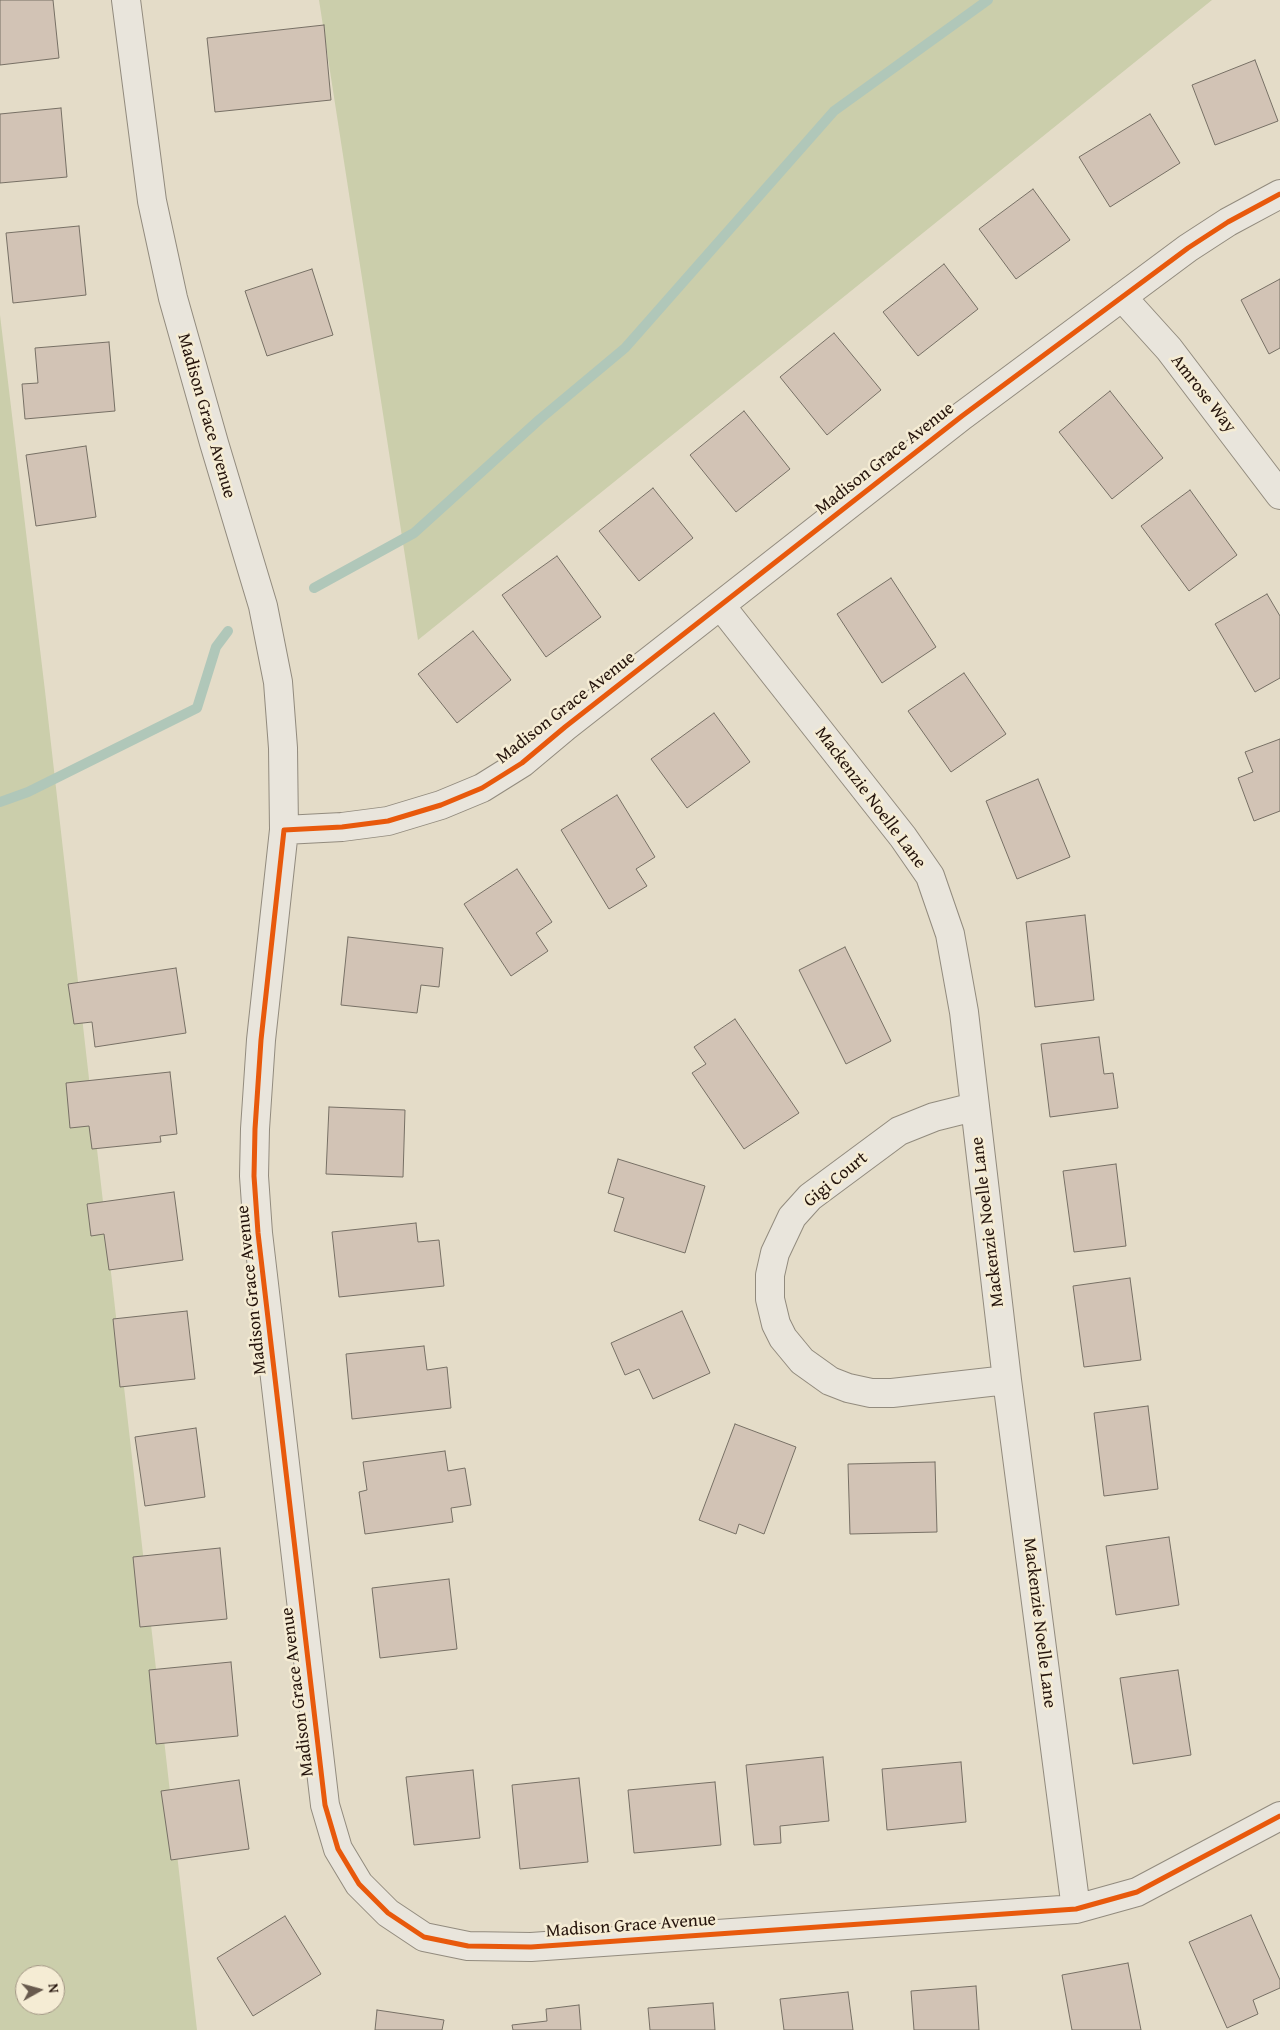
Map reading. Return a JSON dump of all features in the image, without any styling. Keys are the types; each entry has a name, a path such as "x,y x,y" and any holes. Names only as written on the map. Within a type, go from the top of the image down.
{"street":[{"name":"Madison Grace Avenue","path":"126,0 152,201 173,298 262,606 278,682 283,748 284,830 261,1040 254,1176 259,1243 325,1805 338,1849 359,1884 388,1913 424,1937 468,1946 530,1947 1076,1909 1136,1892 1280,1816"},
{"name":"Madison Grace Avenue","path":"284,830 342,827 388,821 442,805 482,788 522,763 565,727 962,416 1188,248 1228,222 1280,194"},
{"name":"Amrose Way","path":"1122,297 1169,350 1280,495"},
{"name":"Mackenzie Noelle Lane","path":"721,606 903,837 930,876 950,934 964,1012 1007,1380 1076,1909"},
{"name":"Gigi Court","path":"974,1107 934,1117 899,1131 810,1197 792,1217 775,1253 770,1275 770,1299 776,1324 783,1338 802,1361 830,1381 848,1388 871,1393 892,1393 1007,1380"}],"green space":[{"path":"319,0 1212,0 418,640"},
{"path":"0,315 45,691 197,2030 0,2030"}],"building":[{"path":"0,0 53,0 59,58 0,65"},
{"path":"324,25 331,100 215,112 207,38"},
{"path":"1255,60 1278,121 1215,145 1192,85"},
{"path":"61,108 67,177 0,183 0,114"},
{"path":"1150,114 1180,163 1110,207 1079,157"},
{"path":"1033,189 1070,240 1016,279 979,229"},
{"path":"79,226 86,295 13,303 6,233"},
{"path":"944,264 978,309 918,356 883,312"},
{"path":"312,269 333,335 267,356 245,291"},
{"path":"1280,279 1280,348 1269,354 1241,300"},
{"path":"834,333 881,390 827,435 780,377"},
{"path":"109,342 115,411 25,419 22,384 38,383 35,348"},
{"path":"1110,391 1163,458 1112,499 1059,432"},
{"path":"744,411 790,469 736,512 690,455"},
{"path":"86,446 96,517 36,526 26,455"},
{"path":"653,488 693,538 639,581 599,531"},
{"path":"1190,490 1237,555 1189,591 1141,526"},
{"path":"557,556 601,617 546,657 502,595"},
{"path":"891,578 936,647 882,683 837,614"},
{"path":"1267,594 1280,616 1280,678 1255,692 1215,624"},
{"path":"473,631 511,680 457,723 418,674"},
{"path":"964,673 1006,734 951,772 908,711"},
{"path":"714,713 750,762 687,808 651,759"},
{"path":"1280,739 1280,811 1254,821 1238,778 1253,772 1245,752"},
{"path":"1038,779 1070,857 1017,879 986,801"},
{"path":"617,795 655,857 636,869 647,886 609,909 561,830"},
{"path":"517,869 552,922 536,933 548,951 511,976 464,904"},
{"path":"1085,915 1094,1000 1035,1007 1026,922"},
{"path":"348,937 443,948 439,987 421,985 417,1013 341,1005"},
{"path":"845,947 891,1041 846,1064 799,970"},
{"path":"176,968 186,1033 95,1047 92,1022 74,1024 68,984"},
{"path":"735,1019 799,1113 744,1149 692,1073 706,1064 694,1047"},
{"path":"1099,1037 1104,1074 1113,1073 1118,1108 1050,1117 1041,1044"},
{"path":"170,1072 177,1134 160,1136 161,1142 92,1149 89,1126 70,1128 66,1083"},
{"path":"329,1107 405,1110 403,1177 326,1174"},
{"path":"618,1159 705,1186 685,1253 614,1231 624,1198 608,1193"},
{"path":"1116,1164 1126,1246 1074,1252 1063,1171"},
{"path":"174,1192 183,1260 109,1270 104,1234 91,1236 87,1204"},
{"path":"416,1223 418,1242 439,1240 444,1286 339,1297 332,1232"},
{"path":"1130,1278 1141,1360 1084,1367 1073,1286"},
{"path":"187,1311 195,1379 120,1387 113,1319"},
{"path":"682,1311 710,1373 653,1399 639,1369 625,1375 611,1343"},
{"path":"424,1346 427,1370 447,1367 451,1408 352,1419 346,1354"},
{"path":"1148,1406 1158,1489 1104,1496 1094,1413"},
{"path":"735,1424 796,1447 764,1534 739,1524 736,1534 699,1520"},
{"path":"196,1428 205,1497 145,1506 135,1437"},
{"path":"445,1451 448,1471 465,1468 471,1505 451,1508 453,1522 365,1534 359,1492 367,1490 363,1462"},
{"path":"935,1462 937,1532 850,1534 848,1464"},
{"path":"1169,1537 1179,1605 1116,1615 1106,1546"},
{"path":"220,1548 227,1619 140,1627 133,1557"},
{"path":"449,1579 457,1649 380,1658 372,1588"},
{"path":"231,1662 238,1736 156,1744 149,1670"},
{"path":"1178,1670 1191,1755 1133,1764 1120,1678"},
{"path":"823,1757 829,1821 780,1826 781,1843 754,1845 746,1765"},
{"path":"961,1762 966,1822 887,1830 882,1769"},
{"path":"473,1770 480,1838 414,1845 406,1777"},
{"path":"579,1778 588,1862 520,1869 512,1785"},
{"path":"239,1780 249,1849 171,1860 161,1791"},
{"path":"715,1782 721,1845 634,1853 628,1790"},
{"path":"1251,1915 1280,1980 1280,1988 1253,2000 1258,2014 1227,2028 1189,1942"},
{"path":"285,1916 321,1974 253,2016 217,1958"},
{"path":"1128,1963 1141,2030 1072,2030 1062,1975"},
{"path":"976,1986 979,2030 914,2030 911,1991"},
{"path":"848,1992 853,2030 784,2030 780,1999"},
{"path":"713,2003 715,2030 650,2030 648,2008"},
{"path":"579,2005 581,2030 513,2030 512,2025 547,2021 546,2009"},
{"path":"377,2010 444,2020 442,2030 375,2030"}],"waterway":[{"path":"314,588 414,533 540,419 625,348 834,111 988,0"},
{"path":"0,802 28,792 197,708 216,647 228,631"}],"cycle path":[{"path":"1280,194 1228,222 1188,248 962,416 565,727 522,763 482,788 441,805 388,821 342,827 284,830 261,1040 254,1176 258,1233 325,1805 338,1849 359,1884 388,1913 424,1937 468,1946 531,1947 1076,1909 1137,1892 1280,1816"}]}
